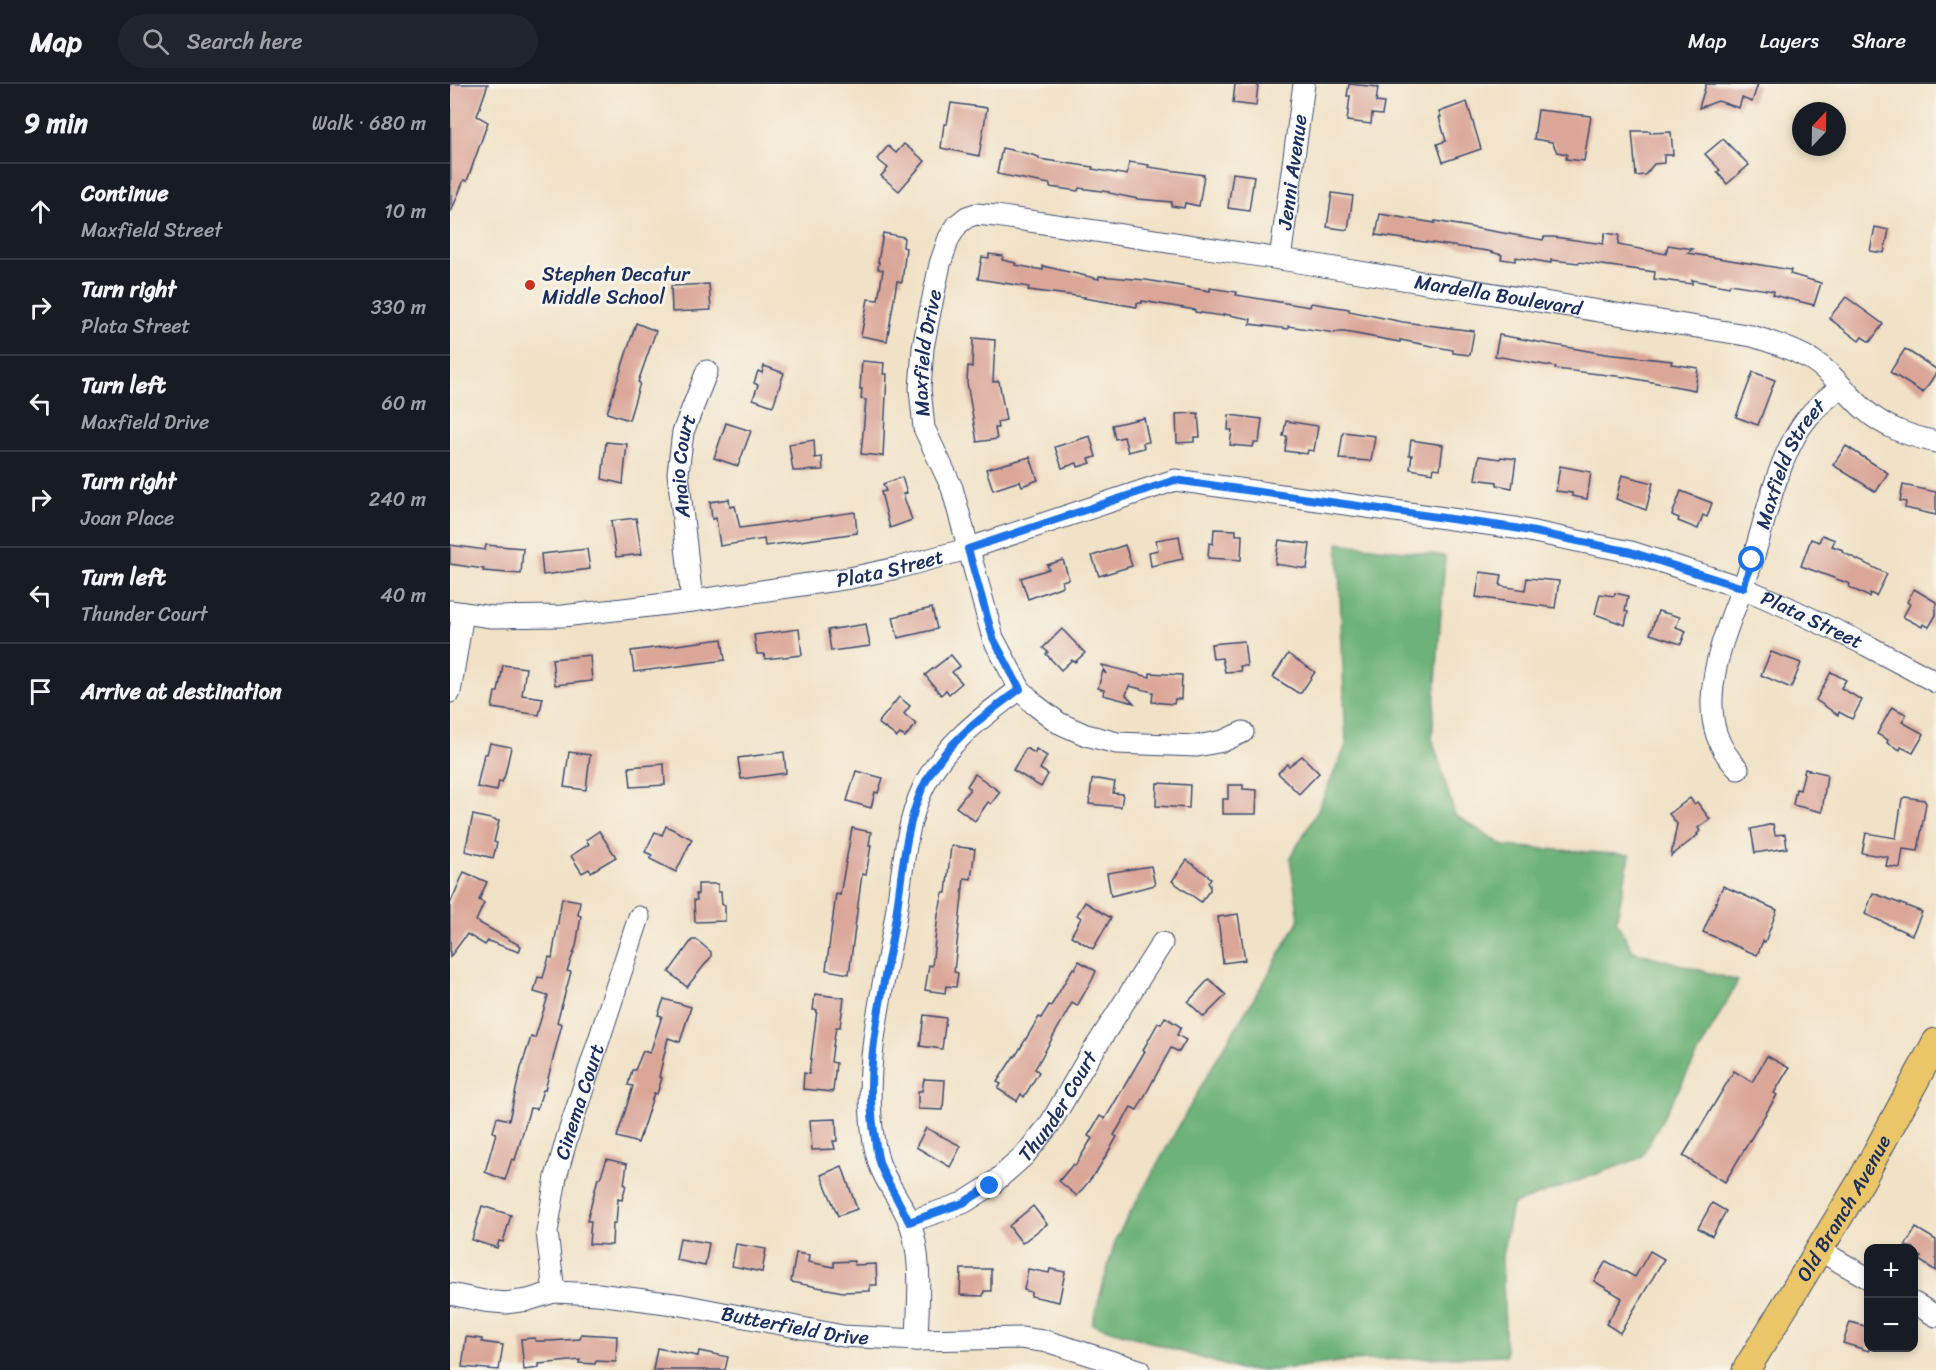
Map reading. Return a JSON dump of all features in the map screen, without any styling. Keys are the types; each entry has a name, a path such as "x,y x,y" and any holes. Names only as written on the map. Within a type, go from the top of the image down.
{"main road":[{"name":"Old Branch Avenue","path":"1746,1370 1861,1180 1936,1042"}],"street":[{"name":"Jenni Avenue","path":"1280,259 1304,84"},
{"name":"Maxfield Drive","path":"1031,223 976,214 958,224 949,238 940,264 921,368 920,388 924,428 952,488 993,638 1020,689 1034,704 1059,723 1086,735 1117,743 1197,746 1224,741 1243,732"},
{"name":"Mardella Boulevard","path":"1031,223 1280,259 1752,336 1775,343 1812,360 1875,419 1910,435 1936,442"},
{"name":"Anaio Court","path":"692,601 678,473 683,432 707,371"},
{"name":"Maxfield Street","path":"1738,769 1719,745 1715,733 1712,699 1718,661 1775,484 1799,429 1811,413 1842,387"},
{"name":"Plata Street","path":"457,612 492,617 563,616 692,601 850,578 968,549 1175,480 1536,532 1631,552 1743,588 1866,645 1936,682"},
{"path":"450,692 457,612"},
{"path":"917,1340 918,1263 909,1222 879,1163 871,1118 872,1062 878,1006 908,836 922,789 943,755 972,725 1020,689"},
{"name":"Cinema Court","path":"554,1292 548,1232 556,1177 639,917"},
{"name":"Thunder Court","path":"909,1222 963,1203 990,1186 1024,1156 1050,1124 1083,1067 1162,943"},
{"path":"1818,1250 1864,1275"},
{"name":"Butterfield Drive","path":"450,1294 484,1302 505,1303 528,1300 554,1292 627,1297 843,1336 917,1340 1021,1338 1049,1342 1139,1370"},
{"path":"1918,1306 1936,1316"}],"green space":[{"path":"1338,543 1445,556 1432,738 1455,815 1504,846 1630,855 1616,921 1633,951 1738,981 1641,1158 1512,1205 1502,1256 1506,1355 1348,1361 1274,1370 1240,1370 1092,1324 1116,1238 1216,1060 1299,919 1290,858 1317,812 1346,745"}],"building":[{"path":"450,84 488,84 477,116 488,122 467,181 464,180 451,212"},
{"path":"1235,84 1258,84 1256,106 1233,103"},
{"path":"1349,84 1378,87 1376,102 1384,103 1382,115 1372,114 1371,124 1347,121"},
{"path":"1706,84 1758,84 1752,102 1742,98 1739,108 1718,101 1699,108"},
{"path":"1467,102 1481,149 1443,162 1437,144 1446,141 1439,112"},
{"path":"951,103 987,108 979,156 941,148 944,124 947,124"},
{"path":"1538,110 1591,116 1584,161 1566,159 1567,154 1557,152 1552,142 1534,139"},
{"path":"1632,131 1671,132 1673,155 1664,155 1664,163 1654,164 1645,175 1636,176"},
{"path":"1723,139 1749,165 1727,184 1717,172 1720,170 1705,154"},
{"path":"904,144 925,161 899,191 881,176 888,168 877,159 888,146 896,153"},
{"path":"1002,148 1029,154 1039,159 1127,175 1129,162 1204,175 1199,206 1185,203 1184,208 1171,206 1172,202 1138,199 1109,192 1050,187 1050,184 997,174"},
{"path":"1233,173 1254,176 1249,211 1228,208"},
{"path":"1332,193 1353,196 1348,230 1327,227"},
{"path":"1380,214 1543,240 1544,237 1554,237 1603,244 1605,233 1619,235 1618,245 1666,254 1668,245 1693,249 1687,253 1791,270 1790,274 1821,283 1814,305 1773,295 1774,291 1730,284 1729,287 1692,280 1692,284 1654,279 1655,272 1579,262 1551,260 1551,263 1516,257 1515,261 1501,259 1502,255 1488,251 1376,235"},
{"path":"1875,227 1889,230 1884,253 1870,251"},
{"path":"883,233 904,237 903,247 906,248 902,282 897,281 887,341 861,336 868,299 878,300 883,270 878,269 878,262"},
{"path":"989,254 1003,256 1002,260 1016,263 1015,265 1043,270 1043,266 1099,279 1099,276 1146,280 1210,291 1210,288 1237,292 1236,295 1310,307 1311,303 1349,309 1349,311 1403,322 1474,331 1470,355 1400,340 1400,342 1345,332 1335,333 1288,326 1288,329 1250,324 1251,319 1223,314 1223,316 1195,312 1195,310 1142,301 1142,303 1137,303 1137,307 1085,297 1028,290 1029,287 978,279 982,257 989,258"},
{"path":"709,284 711,310 672,312 671,286"},
{"path":"1846,297 1883,324 1870,342 1862,337 1859,341 1829,318"},
{"path":"636,323 656,331 638,382 640,383 629,420 607,413"},
{"path":"1499,335 1605,354 1672,361 1671,364 1698,368 1695,390 1625,377 1555,369 1556,367 1495,356"},
{"path":"973,338 995,340 993,382 999,381 1006,420 997,422 998,428 995,428 997,439 977,442 967,382 968,366 972,367"},
{"path":"1905,349 1936,369 1936,373 1923,393 1890,372"},
{"path":"862,361 884,363 883,374 887,374 883,456 861,454 866,400 861,399"},
{"path":"764,366 784,373 773,406 753,399 758,385 754,383 758,371 762,373"},
{"path":"1753,372 1775,380 1758,425 1736,417"},
{"path":"1198,413 1200,437 1194,437 1194,442 1177,443 1176,414"},
{"path":"1229,415 1262,419 1259,443 1254,443 1253,447 1230,445 1232,430 1228,430"},
{"path":"1144,418 1149,442 1143,443 1144,448 1128,452 1124,437 1115,439 1112,425"},
{"path":"1286,421 1318,426 1314,451 1308,450 1307,454 1285,451 1287,436 1283,436"},
{"path":"726,423 751,431 738,466 714,458"},
{"path":"1343,432 1375,436 1371,461 1339,459"},
{"path":"1090,436 1096,457 1089,459 1091,463 1078,467 1077,463 1062,468 1055,447"},
{"path":"814,440 815,458 822,457 823,470 793,471 789,444"},
{"path":"1411,440 1443,445 1440,469 1434,468 1433,473 1410,469"},
{"path":"606,442 627,444 623,484 602,479"},
{"path":"1846,446 1888,473 1876,492 1833,465"},
{"path":"1479,456 1516,459 1512,488 1497,485 1497,482 1475,479"},
{"path":"1030,457 1038,480 1022,486 1020,481 993,490 986,469"},
{"path":"1560,466 1591,472 1587,499 1572,496 1572,493 1556,491"},
{"path":"1622,475 1653,483 1646,510 1616,499"},
{"path":"902,477 907,493 903,494 912,520 890,528 881,492 886,491 883,484"},
{"path":"1903,485 1936,492 1936,515 1905,508 1906,502 1900,501"},
{"path":"1681,491 1712,503 1707,517 1703,515 1698,529 1678,521 1679,518 1672,515"},
{"path":"729,499 730,507 735,506 740,528 855,512 857,533 765,546 764,539 720,546 716,518 712,519 710,502"},
{"path":"636,518 642,554 616,557 611,521"},
{"path":"1214,529 1236,530 1236,535 1242,535 1241,560 1208,558 1209,543 1213,544"},
{"path":"1822,535 1835,540 1832,546 1843,550 1842,552 1887,574 1876,596 1870,593 1869,597 1849,587 1850,584 1801,566 1811,539 1819,542"},
{"path":"1179,536 1183,559 1151,566 1149,552 1158,550 1156,540"},
{"path":"1279,540 1310,544 1307,569 1275,564"},
{"path":"450,545 485,550 486,545 523,548 521,574 483,571 484,569 450,564"},
{"path":"1125,545 1132,566 1099,576 1092,556"},
{"path":"587,549 590,569 543,575 541,554"},
{"path":"1063,560 1069,579 1062,581 1063,586 1028,599 1021,578 1049,569 1047,565"},
{"path":"1480,572 1502,575 1500,586 1525,590 1527,578 1559,581 1555,608 1476,597"},
{"path":"1914,589 1936,602 1936,615 1929,627 1923,624 1922,627 1903,617"},
{"path":"1615,593 1628,596 1625,625 1595,614 1600,594 1614,596"},
{"path":"932,608 937,629 898,638 893,617"},
{"path":"1658,611 1680,617 1676,627 1686,631 1681,644 1650,634"},
{"path":"866,624 870,646 831,651 828,630"},
{"path":"799,629 802,655 765,659 764,654 757,654 754,635"},
{"path":"1062,629 1085,653 1075,662 1072,660 1061,670 1043,648"},
{"path":"722,639 725,660 634,672 631,651"},
{"path":"1244,641 1247,666 1240,666 1241,671 1225,672 1222,658 1213,659 1211,644"},
{"path":"1771,652 1801,663 1791,688 1761,675"},
{"path":"1288,654 1315,672 1301,693 1273,677"},
{"path":"590,655 592,681 555,685 552,659"},
{"path":"951,655 960,666 952,672 962,683 949,694 946,690 941,695 925,675"},
{"path":"503,665 526,668 522,695 543,698 539,715 492,708 495,692 498,692"},
{"path":"1102,665 1150,677 1150,673 1182,675 1181,699 1175,699 1174,704 1152,702 1153,692 1129,686 1126,695 1134,703 1103,695 1104,690 1098,688 1103,671 1106,674"},
{"path":"1831,672 1846,680 1841,688 1862,700 1852,719 1839,712 1838,715 1816,700"},
{"path":"899,697 910,706 904,714 916,724 905,737 900,734 897,737 878,723"},
{"path":"1892,707 1906,714 1902,722 1924,734 1913,753 1901,747 1900,750 1877,734"},
{"path":"490,743 511,747 505,775 502,782 499,781 497,791 477,787 484,754 487,754"},
{"path":"1026,748 1035,753 1036,749 1047,756 1040,769 1048,774 1041,787 1013,770"},
{"path":"569,752 590,755 586,790 564,787"},
{"path":"784,752 786,773 741,779 738,758"},
{"path":"1302,756 1319,773 1299,794 1278,773 1287,764 1289,766"},
{"path":"664,764 665,785 631,787 629,767"},
{"path":"1805,769 1827,774 1822,812 1793,805 1796,789 1800,790"},
{"path":"856,771 883,778 878,793 875,792 871,808 847,801"},
{"path":"975,774 1000,792 991,804 988,802 975,821 956,807 970,789 967,786"},
{"path":"1092,780 1115,782 1113,793 1123,794 1121,807 1089,804"},
{"path":"1157,783 1190,785 1189,808 1156,806"},
{"path":"1228,785 1243,785 1243,789 1257,790 1256,814 1223,814 1223,799 1228,799"},
{"path":"1905,797 1924,800 1926,803 1918,851 1903,849 1900,868 1886,866 1888,857 1862,853 1866,833 1896,838 1902,799"},
{"path":"1690,798 1694,804 1697,802 1710,819 1698,828 1700,831 1698,835 1671,856 1677,824 1669,814"},
{"path":"473,815 499,821 493,858 465,851"},
{"path":"1773,824 1775,835 1785,834 1787,848 1755,853 1751,829"},
{"path":"666,826 692,839 676,872 650,859 652,855 645,852 655,832 662,835"},
{"path":"852,828 871,832 869,845 871,845 866,875 862,874 849,974 826,970 836,894 840,895"},
{"path":"599,831 616,857 591,872 589,869 582,873 571,856 589,844 586,840"},
{"path":"951,846 975,849 971,879 964,878 954,972 958,973 956,987 946,986 945,993 925,990 929,965 932,966 938,915 943,893 946,893"},
{"path":"1187,860 1211,878 1208,883 1210,890 1201,902 1172,881"},
{"path":"1151,866 1155,885 1111,896 1107,873"},
{"path":"464,872 487,882 479,900 484,903 476,921 521,946 519,952 488,941 485,945 467,934 450,957 450,904"},
{"path":"698,884 718,884 722,905 725,905 725,921 695,922 694,900 697,900"},
{"path":"1723,886 1777,910 1765,942 1763,941 1757,955 1703,932"},
{"path":"1873,893 1922,912 1912,935 1865,914"},
{"path":"562,898 580,901 578,915 581,916 576,946 567,971 571,972 557,1022 562,1024 545,1090 543,1090 537,1109 530,1108 515,1160 512,1159 505,1180 485,1172 496,1133 493,1132 497,1117 509,1120 521,1068 531,1037 535,1038 548,996 534,992 538,977 543,978 549,957 552,958"},
{"path":"1085,902 1111,918 1093,949 1071,936 1081,918 1077,915"},
{"path":"1238,914 1245,960 1223,963 1218,917"},
{"path":"692,940 697,940 711,952 711,957 687,987 669,972"},
{"path":"1079,961 1096,971 1077,1006 1072,1003 1035,1069 1039,1072 1024,1097 1021,1094 1017,1101 998,1089 1001,1084 997,1082 1039,1017 1041,1018 1049,1005 1051,1006"},
{"path":"1209,979 1226,995 1204,1017 1188,1002"},
{"path":"815,994 844,998 840,1027 836,1027 831,1062 836,1063 833,1092 803,1089 804,1073 809,1074 817,1010 813,1010"},
{"path":"664,999 691,1007 680,1042 668,1038 659,1077 662,1078 657,1094 654,1093 638,1143 617,1137 633,1086 628,1085 632,1070 635,1070 643,1051 650,1053 662,1016 658,1015"},
{"path":"924,1015 946,1018 942,1049 920,1046"},
{"path":"1165,1017 1181,1027 1177,1035 1186,1040 1179,1052 1171,1048 1137,1110 1131,1107 1114,1135 1117,1137 1097,1171 1077,1196 1059,1181 1073,1164 1075,1166 1092,1138 1088,1136 1100,1116 1105,1119 1145,1051 1143,1050 1158,1023 1161,1024"},
{"path":"1767,1056 1789,1068 1774,1093 1777,1095 1725,1182 1683,1156 1734,1071 1752,1082"},
{"path":"924,1079 945,1080 943,1110 918,1109 918,1091 922,1091"},
{"path":"836,1119 837,1141 833,1141 835,1149 812,1150 810,1120"},
{"path":"926,1128 961,1146 950,1167 916,1147"},
{"path":"607,1159 627,1164 624,1184 626,1185 622,1200 618,1199 616,1223 613,1223 612,1245 589,1244 591,1221 587,1221 598,1178 600,1178"},
{"path":"842,1166 857,1209 838,1216 821,1175"},
{"path":"1712,1203 1726,1211 1712,1236 1698,1228"},
{"path":"482,1206 511,1215 503,1242 499,1241 497,1248 472,1240"},
{"path":"1033,1206 1047,1224 1022,1243 1009,1226"},
{"path":"1916,1228 1936,1240 1936,1271 1919,1260 1921,1257 1918,1255 1918,1244 1906,1244"},
{"path":"680,1238 709,1243 705,1266 676,1260"},
{"path":"736,1244 766,1249 762,1272 732,1266"},
{"path":"1650,1251 1664,1259 1620,1333 1606,1324 1622,1298 1594,1281 1606,1261 1635,1277"},
{"path":"796,1253 809,1255 808,1262 834,1267 834,1262 854,1261 855,1265 876,1264 877,1285 870,1285 870,1291 843,1292 791,1282"},
{"path":"961,1269 991,1269 991,1291 984,1291 983,1296 960,1295"},
{"path":"1028,1269 1049,1273 1050,1269 1065,1272 1059,1302 1031,1296 1031,1292 1024,1290"},
{"path":"1850,1322 1864,1326 1864,1349 1843,1343"},
{"path":"581,1334 617,1336 616,1362 579,1363 580,1360 539,1364 539,1368 524,1370 521,1339 534,1338 536,1341 550,1341 580,1339"},
{"path":"466,1337 503,1345 499,1370 462,1367"},
{"path":"657,1348 698,1356 699,1351 728,1357 725,1370 653,1370"}],"place":[{"name":"Stephen Decatur Middle School","path":"530,285"}],"route":[{"path":"990,1186 963,1203 909,1222 879,1163 871,1118 872,1062 878,1006 908,836 922,789 943,755 972,725 1020,689 993,638 968,549 1175,480 1515,528 1631,552 1743,588 1752,560"}]}
